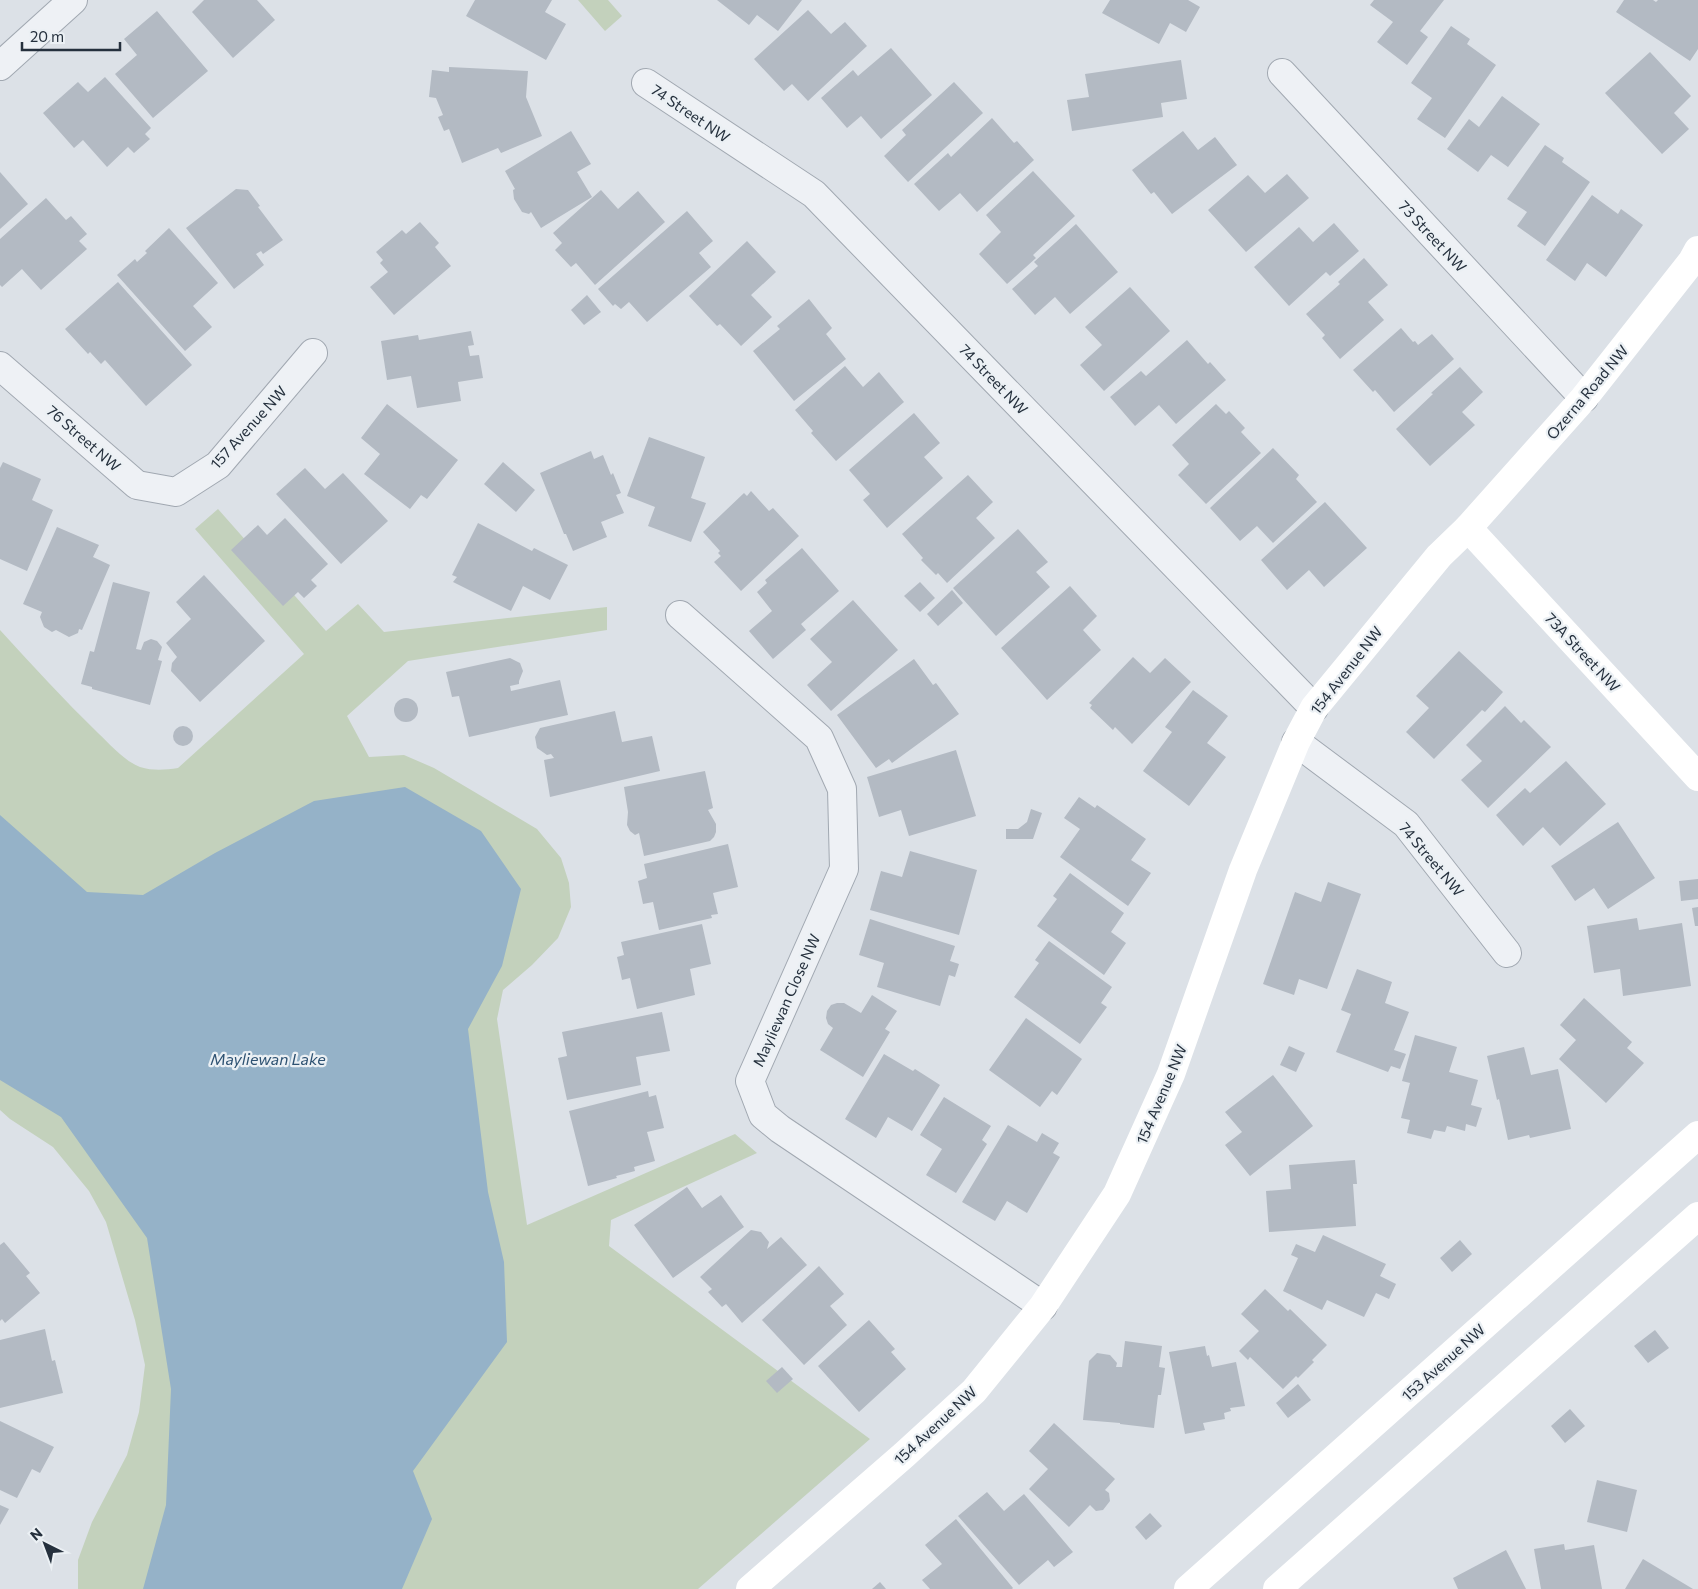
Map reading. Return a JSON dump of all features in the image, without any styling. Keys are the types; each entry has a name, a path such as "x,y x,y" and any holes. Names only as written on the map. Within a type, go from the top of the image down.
{"street":[{"path":"0,66 72,0"},
{"name":"73 Street NW","path":"1282,73 1584,398"},
{"name":"74 Street NW","path":"646,83 814,194 1314,708"},
{"name":"Ozerna Road NW","path":"1468,528 1584,398 1692,261 1698,250"},
{"name":"157 Avenue NW","path":"176,492 218,465 313,353"},
{"name":"76 Street NW","path":"0,366 137,485 176,492"},
{"name":"154 Avenue NW","path":"750,1589 904,1455 974,1391 1043,1306 1117,1194 1168,1083 1243,870 1296,742 1314,708 1439,556 1468,528"},
{"name":"73A Street NW","path":"1468,528 1698,777"},
{"name":"Mayliewan Close NW","path":"680,615 819,738 842,790 844,869 750,1081 763,1115 780,1129 1043,1306"},
{"name":"74 Street NW","path":"1296,742 1406,824 1508,953"},
{"name":"153 Avenue NW","path":"1188,1589 1698,1135"},
{"path":"1277,1589 1698,1216"}],"green space":[{"path":"578,0 608,0 622,16 605,31"},
{"path":"218,509 326,631 358,604 384,632 607,607 607,630 408,661 347,716 369,757 404,755 434,768 537,829 561,858 569,883 571,907 558,938 532,965 503,990 497,1019 527,1225 735,1134 757,1153 611,1220 609,1246 870,1439 698,1589 78,1589 78,1560 92,1522 127,1455 139,1412 145,1365 135,1320 106,1222 89,1191 53,1147 10,1119 0,1110 0,630 73,708 123,756 140,767 159,770 178,768 304,654 195,529"}],"water":[{"name":"Mayliewan Lake","path":"405,787 481,831 521,889 502,966 468,1029 488,1192 504,1262 507,1342 413,1471 432,1519 402,1589 143,1589 166,1505 171,1389 147,1238 61,1117 0,1080 0,815 87,892 143,895 215,853 314,801"}],"building":[{"path":"204,0 257,0 275,20 233,58 192,12"},
{"path":"475,0 552,0 545,12 566,24 546,60 466,16"},
{"path":"717,0 802,0 778,31 757,15 749,25"},
{"path":"1110,0 1188,0 1200,7 1186,32 1170,23 1159,44 1102,13"},
{"path":"1374,0 1444,0 1420,31 1428,37 1407,65 1377,42 1393,22 1370,5"},
{"path":"1624,0 1653,0 1656,2 1658,0 1698,0 1698,49 1690,61 1616,12"},
{"path":"808,10 831,34 845,22 867,46 808,101 792,84 784,91 754,59"},
{"path":"157,11 208,71 153,118 115,74 137,55 124,39"},
{"path":"1451,26 1470,39 1467,44 1496,65 1445,138 1417,119 1432,98 1411,83"},
{"path":"891,48 932,95 881,139 861,116 847,128 821,98 853,70 858,76"},
{"path":"1650,52 1691,96 1674,113 1689,129 1662,154 1605,93"},
{"path":"1181,60 1187,99 1161,103 1163,117 1072,131 1067,100 1089,97 1085,74"},
{"path":"449,67 528,71 526,97 542,136 501,153 498,148 462,163 449,129 444,131 438,117 443,115 436,98 429,97 432,70 449,72"},
{"path":"105,77 151,128 145,134 150,139 134,153 128,147 107,167 83,140 74,148 43,113 78,82 88,92"},
{"path":"954,82 983,113 908,182 884,156 906,135 902,130"},
{"path":"1502,96 1540,124 1508,167 1491,155 1478,172 1447,149 1469,119 1479,127"},
{"path":"992,118 1014,143 1017,141 1034,160 977,212 960,193 939,211 914,184 948,153 951,157"},
{"path":"571,131 591,164 577,172 592,197 541,228 531,212 529,214 522,212 514,199 513,190 515,189 505,171"},
{"path":"1183,131 1198,150 1215,137 1237,165 1172,214 1154,192 1151,194 1132,170"},
{"path":"1545,145 1564,158 1562,162 1590,182 1545,246 1517,226 1527,212 1507,199"},
{"path":"1033,171 1075,216 1033,255 1036,258 1007,284 979,254 1001,232 986,215"},
{"path":"0,172 28,204 0,229"},
{"path":"1287,174 1309,198 1246,252 1208,210 1248,175 1265,193"},
{"path":"236,189 248,190 260,206 258,207 283,240 263,254 261,251 256,254 264,265 234,289 186,228"},
{"path":"601,190 618,209 638,191 665,222 595,285 576,263 571,267 555,250 562,243 553,233"},
{"path":"1592,195 1618,214 1621,209 1643,225 1606,277 1587,263 1575,281 1546,260"},
{"path":"46,198 66,220 71,216 87,234 79,241 87,249 41,290 22,269 2,287 0,285 0,239"},
{"path":"687,211 713,241 699,253 711,267 647,322 629,302 621,309 615,304 613,306 598,289"},
{"path":"420,222 439,243 435,247 451,266 394,315 370,287 388,272 380,263 383,260 376,252 402,230 406,234"},
{"path":"1334,223 1359,251 1330,276 1326,272 1289,306 1254,267 1299,227 1313,242"},
{"path":"1076,224 1118,272 1070,314 1055,297 1035,315 1012,289 1038,266 1034,262"},
{"path":"169,228 218,283 193,306 212,327 185,351 117,275 135,259 137,262 147,253 145,251"},
{"path":"747,241 776,272 751,295 772,317 741,346 720,324 717,326 689,296"},
{"path":"1364,258 1388,285 1368,302 1384,320 1340,359 1322,338 1325,335 1306,314 1340,284 1338,282"},
{"path":"118,282 192,365 146,406 105,360 101,364 90,352 88,354 65,329"},
{"path":"1130,287 1170,331 1104,391 1080,365 1102,345 1085,327"},
{"path":"587,295 601,312 584,325 571,310"},
{"path":"809,299 832,328 826,334 846,359 794,401 753,351 780,329 777,326"},
{"path":"1401,328 1418,345 1432,334 1454,359 1394,412 1375,390 1373,392 1353,370"},
{"path":"471,331 474,345 468,346 470,356 479,355 483,378 458,382 461,401 417,408 411,376 387,380 381,341 418,335 419,340"},
{"path":"1187,340 1208,364 1210,362 1226,380 1176,424 1159,405 1135,426 1110,397 1141,371 1146,376"},
{"path":"845,366 863,387 879,372 904,402 836,461 811,433 813,431 795,410"},
{"path":"1460,367 1483,392 1462,412 1475,425 1430,466 1396,429 1433,394 1431,393"},
{"path":"387,404 458,460 427,499 421,495 410,509 364,474 380,454 361,438"},
{"path":"1216,404 1226,414 1229,411 1245,428 1241,432 1261,453 1206,504 1178,475 1189,464 1172,445"},
{"path":"914,413 940,443 924,457 943,478 887,528 863,500 870,494 849,470"},
{"path":"649,437 705,457 691,498 706,503 691,542 648,526 655,507 627,496"},
{"path":"1273,448 1299,475 1296,479 1317,502 1273,543 1257,526 1240,541 1210,508"},
{"path":"591,451 594,459 603,455 611,475 613,473 621,493 616,495 624,513 601,522 607,537 573,551 566,534 564,534 540,473"},
{"path":"3,462 41,479 32,500 53,510 27,571 0,559 0,468"},
{"path":"503,462 535,490 516,512 484,484"},
{"path":"305,468 325,489 343,473 388,521 341,564 276,494"},
{"path":"968,475 993,502 976,518 995,538 947,583 938,573 936,575 921,560 923,558 902,534"},
{"path":"751,491 769,511 773,508 799,536 741,591 714,562 721,556 718,553 720,551 703,532 744,493 747,496"},
{"path":"1325,502 1367,548 1324,587 1309,570 1287,590 1261,560"},
{"path":"285,518 328,564 311,580 317,586 304,598 298,592 283,606 231,550 258,525 267,535"},
{"path":"478,523 532,551 534,548 568,565 550,600 523,586 511,611 453,582 457,577 452,575"},
{"path":"57,527 99,545 93,557 110,565 82,630 79,629 78,633 69,637 56,630 52,632 44,627 40,617 42,612 23,604"},
{"path":"1018,529 1048,562 1036,572 1050,587 996,636 953,588"},
{"path":"802,548 839,591 801,624 806,630 773,659 749,631 772,611 757,592 767,583 765,580"},
{"path":"204,575 265,641 200,702 171,671 172,663 177,657 166,643 191,619 176,602"},
{"path":"113,582 150,592 136,649 141,650 144,642 151,639 157,641 162,647 158,660 162,661 150,705 92,689 92,687 81,684 90,651 94,652"},
{"path":"920,582 935,598 920,612 904,596"},
{"path":"1070,586 1097,616 1083,630 1101,650 1047,700 1001,648"},
{"path":"952,590 963,603 938,626 927,614"},
{"path":"853,600 898,650 831,711 807,685 832,662 810,639"},
{"path":"1459,651 1503,692 1485,712 1482,710 1434,759 1406,732 1429,708 1416,696"},
{"path":"1133,657 1150,673 1165,658 1191,682 1132,744 1115,727 1113,730 1090,708 1092,705 1089,703"},
{"path":"510,658 520,663 523,671 519,684 510,686 511,691 560,680 568,715 469,737 459,696 452,697 446,672"},
{"path":"914,659 933,685 936,683 959,714 892,763 889,759 876,768 837,715"},
{"path":"1193,690 1228,716 1207,743 1226,757 1189,806 1143,771 1172,732 1165,727"},
{"path":"406,698 414,702 418,710 414,718 406,722 398,718 394,710 398,702"},
{"path":"1505,706 1521,723 1524,720 1551,747 1488,808 1461,780 1482,761 1466,745"},
{"path":"615,711 622,742 652,736 660,771 550,797 544,760 554,758 551,754 547,755 537,748 535,737 540,728"},
{"path":"183,726 190,729 193,736 190,743 183,746 176,743 173,736 176,729"},
{"path":"956,750 976,816 909,836 901,810 879,817 867,777"},
{"path":"1566,761 1606,804 1560,846 1543,827 1523,846 1496,815 1525,788 1530,793"},
{"path":"705,771 713,808 708,810 716,824 714,837 710,841 644,856 639,833 635,835 627,825 628,812 624,787"},
{"path":"1079,797 1095,808 1097,805 1146,839 1131,860 1151,873 1128,906 1060,857 1080,829 1064,818"},
{"path":"1031,809 1042,813 1033,839 1006,839 1006,829 1018,829 1027,822"},
{"path":"1618,822 1655,878 1608,909 1594,888 1575,901 1551,866"},
{"path":"728,844 738,887 713,893 718,914 711,915 712,918 659,930 653,902 643,904 638,881 647,878 644,864"},
{"path":"910,851 977,870 959,935 870,910 881,871 902,877"},
{"path":"1070,873 1124,913 1111,932 1126,943 1104,975 1037,926 1057,899 1053,896"},
{"path":"1698,879 1698,899 1681,901 1679,881"},
{"path":"1328,882 1361,894 1327,989 1299,979 1294,995 1263,984 1295,892 1321,902"},
{"path":"1698,907 1698,926 1695,926 1692,908"},
{"path":"1637,918 1639,930 1682,923 1691,986 1623,996 1620,969 1594,973 1587,926"},
{"path":"870,919 955,946 950,961 959,964 955,977 949,975 940,1006 877,987 884,963 859,955"},
{"path":"702,924 711,964 690,969 695,995 637,1009 630,978 622,980 617,957 624,955 621,942"},
{"path":"1049,941 1112,987 1101,1003 1107,1007 1080,1044 1014,997 1039,963 1035,960"},
{"path":"1357,969 1392,982 1385,1003 1409,1012 1394,1050 1406,1054 1400,1069 1391,1066 1388,1072 1336,1052 1351,1014 1341,1010"},
{"path":"872,995 897,1011 885,1029 890,1032 863,1077 820,1050 833,1028 828,1024 826,1018 827,1011 831,1005 844,1003 861,1013"},
{"path":"1584,998 1632,1042 1627,1048 1644,1063 1606,1103 1559,1059 1576,1040 1560,1025"},
{"path":"662,1012 670,1051 636,1057 641,1085 567,1100 558,1058 567,1056 562,1032"},
{"path":"1026,1018 1082,1059 1057,1095 1052,1091 1040,1107 989,1070"},
{"path":"1415,1035 1457,1047 1449,1072 1478,1080 1471,1105 1482,1108 1476,1127 1466,1124 1465,1131 1447,1126 1445,1132 1434,1130 1431,1139 1407,1133 1410,1120 1401,1118 1410,1083 1402,1081"},
{"path":"1289,1046 1305,1053 1296,1072 1280,1065"},
{"path":"1524,1047 1531,1075 1558,1069 1571,1129 1530,1138 1529,1135 1508,1140 1487,1056"},
{"path":"884,1054 913,1071 915,1069 940,1085 912,1131 888,1117 876,1138 845,1119"},
{"path":"1273,1075 1313,1126 1250,1176 1225,1145 1242,1132 1225,1112"},
{"path":"648,1091 649,1097 656,1095 664,1128 647,1132 655,1161 634,1167 635,1171 616,1176 617,1178 588,1186 569,1111"},
{"path":"944,1097 991,1126 982,1140 987,1144 956,1193 926,1175 942,1149 920,1135"},
{"path":"1008,1125 1037,1142 1042,1133 1059,1143 1053,1153 1060,1157 1027,1213 1007,1201 995,1221 962,1202"},
{"path":"1355,1160 1357,1184 1353,1184 1356,1226 1269,1232 1266,1191 1291,1189 1289,1165"},
{"path":"687,1187 702,1208 721,1195 744,1227 673,1278 634,1225"},
{"path":"751,1230 761,1232 769,1242 767,1249 781,1237 807,1265 742,1323 726,1304 722,1307 708,1292 712,1289 700,1277"},
{"path":"1323,1235 1386,1264 1380,1276 1396,1284 1389,1299 1376,1293 1364,1317 1327,1300 1322,1310 1283,1291 1298,1258 1291,1255 1296,1244 1315,1252"},
{"path":"1460,1240 1472,1254 1452,1272 1440,1258"},
{"path":"4,1242 30,1273 26,1276 40,1293 5,1323 2,1319 0,1321 0,1245"},
{"path":"819,1266 844,1294 830,1306 847,1325 804,1365 762,1320"},
{"path":"1265,1289 1288,1311 1290,1309 1327,1345 1298,1378 1296,1376 1283,1389 1250,1357 1248,1360 1239,1351 1259,1331 1241,1314"},
{"path":"869,1320 895,1349 891,1352 906,1369 859,1412 818,1366"},
{"path":"45,1329 52,1361 55,1360 63,1393 0,1408 0,1340"},
{"path":"1655,1330 1669,1348 1648,1363 1634,1346"},
{"path":"1125,1341 1162,1346 1159,1367 1165,1368 1161,1395 1158,1395 1154,1428 1083,1420 1089,1361 1097,1353 1110,1355 1117,1363 1116,1367 1122,1367"},
{"path":"1205,1346 1212,1367 1236,1362 1245,1406 1230,1408 1231,1411 1224,1413 1225,1419 1203,1423 1205,1430 1185,1434 1169,1352"},
{"path":"782,1367 793,1379 777,1393 766,1381"},
{"path":"1298,1384 1311,1400 1288,1418 1276,1403"},
{"path":"1570,1409 1585,1426 1565,1443 1551,1426"},
{"path":"0,1421 54,1447 40,1473 32,1469 17,1498 0,1490"},
{"path":"1054,1423 1115,1479 1105,1490 1109,1493 1110,1501 1103,1510 1096,1511 1090,1505 1069,1527 1029,1489 1048,1469 1029,1451"},
{"path":"1597,1480 1637,1490 1627,1532 1587,1522"},
{"path":"987,1492 1004,1511 1024,1494 1073,1552 1054,1567 1048,1560 1019,1585 958,1516"},
{"path":"0,1505 9,1509 0,1525"},
{"path":"1150,1513 1162,1526 1146,1540 1135,1527"},
{"path":"956,1519 1012,1589 930,1589 922,1580 942,1564 925,1545"},
{"path":"1564,1544 1565,1550 1594,1545 1602,1589 1541,1589 1534,1549"},
{"path":"1506,1550 1526,1589 1458,1589 1453,1578"},
{"path":"1643,1559 1693,1589 1625,1589"},
{"path":"880,1582 886,1589 872,1589"}]}
